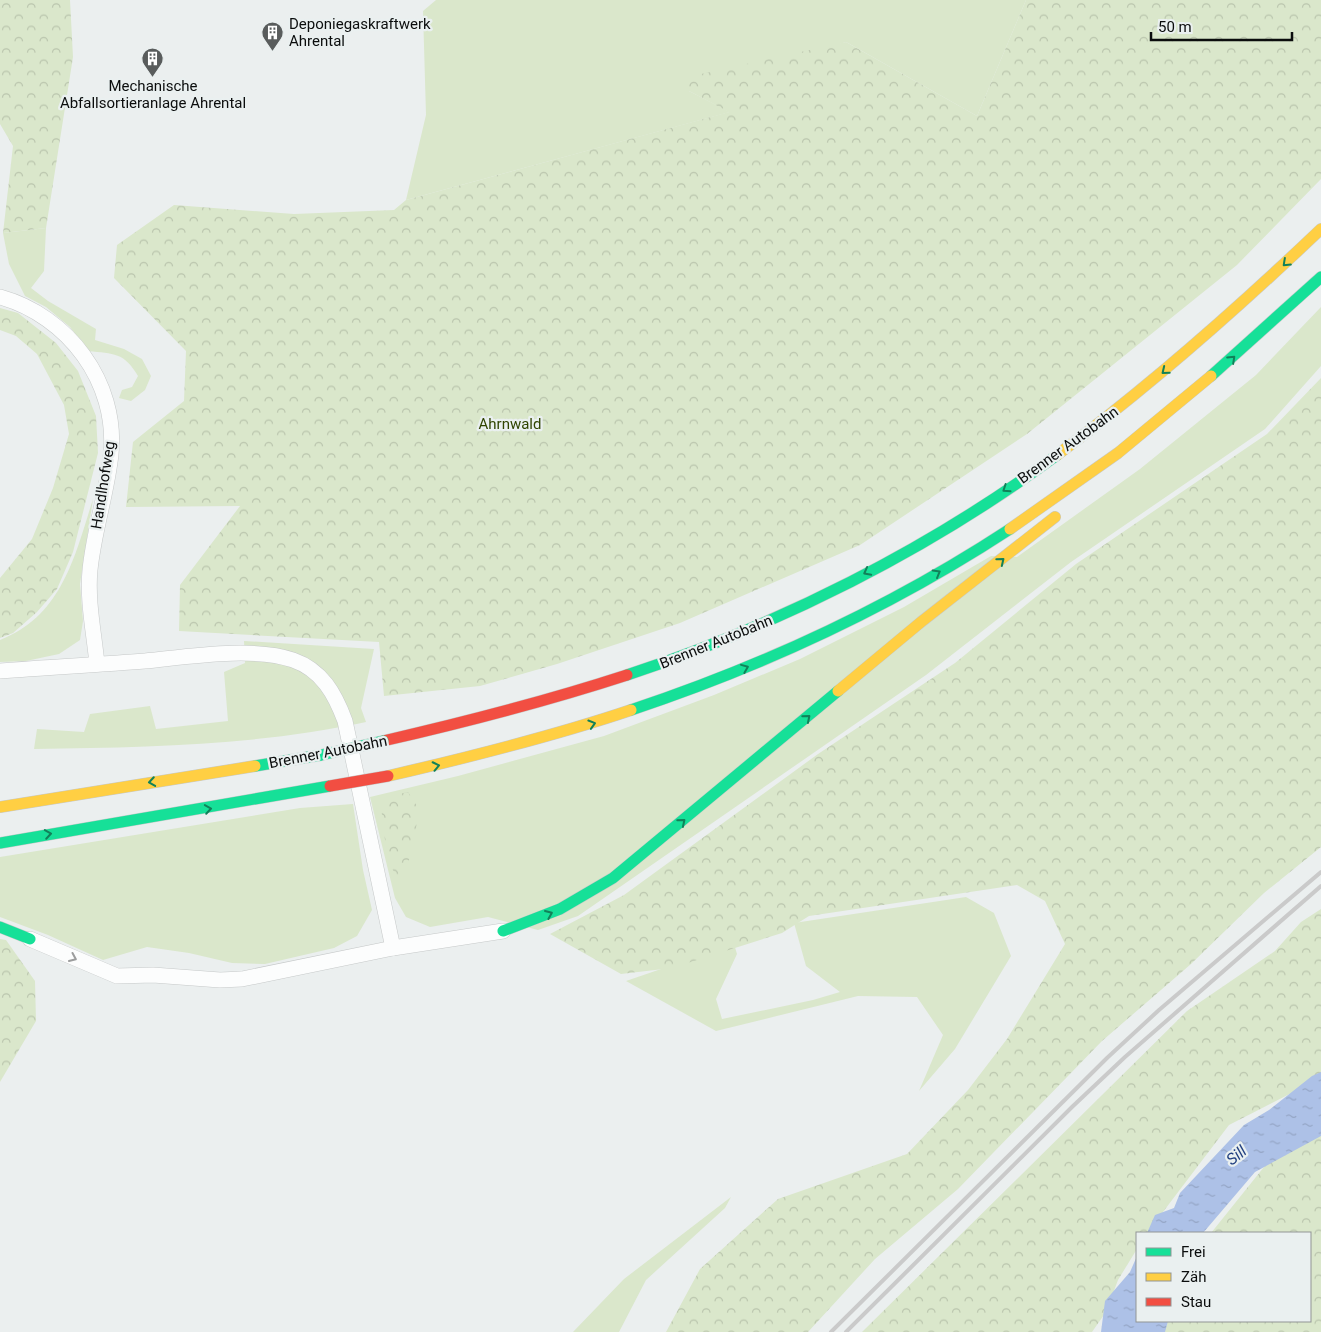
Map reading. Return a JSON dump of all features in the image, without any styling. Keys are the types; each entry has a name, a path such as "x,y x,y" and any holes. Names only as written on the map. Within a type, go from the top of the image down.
{"highway":[{"name":"Brenner Autobahn","path":"0,807 321,755 492,717 630,676 740,633 798,607 903,553 953,524 1046,463 1134,396 1190,350 1321,229"},
{"path":"0,843 388,776 491,753 611,718 706,684 763,661 900,594 971,553 1052,501 1126,446 1218,372 1321,277"},
{"path":"1074,498 1126,446"},
{"path":"503,931 530,923 576,902 613,878 922,622 1061,511"},
{"path":"0,927 30,938"}],"street":[{"name":"Handlhofweg","path":"0,297 40,313 68,335 89,364 106,403 110,426 111,455 90,571 97,664"},
{"path":"0,671 227,654 265,655 298,662 326,682 337,699 345,721 393,948"},
{"path":"30,938 117,976 153,975 220,980 242,979 393,948 503,931"}],"green space":[{"path":"0,0 70,0 73,57 46,228 3,233 13,146 0,124"},
{"path":"436,0 1026,0 977,116 846,42 689,91 730,112 406,200 426,115 423,11"},
{"name":"Ahrnwald","path":"1026,0 1321,0 1321,179 1237,265 1027,434 860,545 680,623 557,664 480,686 384,696 379,642 179,631 180,585 240,506 126,507 133,442 184,401 186,351 114,278 117,245 174,205 294,214 394,210 406,200 729,112 689,91 683,78 846,42 977,116"},
{"path":"46,228 44,271 31,288 48,301 96,329 95,340 124,349 142,359 151,376 145,390 131,401 119,398 122,390 132,387 138,376 128,362 112,354 88,351 70,327 46,307 25,296 9,264 3,233"},
{"path":"1321,307 1321,366 1265,429 1071,562 926,675 578,916 538,930 488,917 430,927 406,917 395,898 370,797 458,776 604,736 714,695 800,659 904,607 991,556 1017,557 1140,469 1256,375"},
{"path":"0,308 18,313 56,343 78,371 96,416 98,453 73,552 57,589 37,612 13,633 0,638 0,578 32,539 53,488 69,434 64,405 37,354 16,336 0,330"},
{"path":"1321,378 1321,847 1264,893 1191,964 1102,1041 958,1189 875,1259 808,1332 666,1332 700,1269 778,1199 907,1154 968,1090 1007,1039 1065,944 1045,901 1017,885 809,916 782,933 672,968 621,974 550,934 624,895 818,754 955,663 1076,564 1267,434"},
{"path":"93,499 80,584 83,621 80,640 59,654 26,661 0,662 0,640 21,629 38,616 52,600 63,582 80,542"},
{"path":"244,641 374,649 361,708 366,722 324,730 242,741 160,746 34,749 37,729 84,732 90,714 150,706 156,729 228,721 224,672 245,663"},
{"path":"408,792 417,806 417,823 406,874 398,881 387,857 380,798"},
{"path":"353,804 363,870 372,910 357,936 334,948 265,964 232,963 189,953 147,947 103,960 48,935 0,917 0,857 300,808"},
{"path":"966,897 994,913 1011,956 955,1049 919,1091 943,1035 917,997 858,996 716,1031 626,981 734,944 737,954 716,999 722,1019 813,1000 840,992 806,966 794,923"},
{"path":"1321,909 1321,1078 1229,1125 1148,1232 1136,1232 1136,1251 1118,1280 1106,1312 1092,1332 862,1332 1187,1011 1275,951 1301,922"},
{"path":"0,939 6,940 35,981 36,1021 0,1082"},
{"path":"1321,1122 1321,1332 1157,1332 1162,1322 1311,1322 1311,1232 1212,1232 1280,1147"},
{"path":"731,1197 725,1208 646,1280 619,1332 573,1332 624,1279"}],"water":[{"name":"Sill","path":"1321,1072 1321,1136 1255,1172 1204,1232 1147,1232 1155,1215 1174,1208 1180,1193 1244,1125 1269,1110 1312,1076"},
{"path":"1136,1258 1136,1322 1168,1322 1165,1332 1101,1332 1105,1301 1130,1272"}],"railway":[{"path":"831,1332 1107,1058 1159,1010 1321,872"},
{"path":"846,1332 1072,1107 1125,1057 1321,886"}],"traffic: fast":[{"path":"1211,376 1321,277"},
{"path":"627,675 740,633 851,582 957,522 1008,490 1057,455"},
{"path":"631,710 730,674 826,631 920,583 1010,529"},
{"path":"503,931 560,909 613,878 838,691"},
{"path":"321,755 383,741"},
{"path":"255,766 321,755"},
{"path":"0,843 330,786"},
{"path":"0,927 30,939"}],"traffic: slow":[{"path":"1057,455 1126,402 1192,346 1321,229"},
{"path":"1010,529 1118,453 1211,376"},
{"path":"838,691 921,622 1055,517"},
{"path":"388,776 510,746 631,710"},
{"path":"0,807 255,766"}],"traffic: jam":[{"path":"383,741 506,711 627,675"},
{"path":"330,786 388,776"}],"place":[{"name":"Deponiegaskraftwerk Ahrental","path":"273,52"},
{"name":"Mechanische Abfallsortieranlage Ahrental","path":"153,77"}]}
